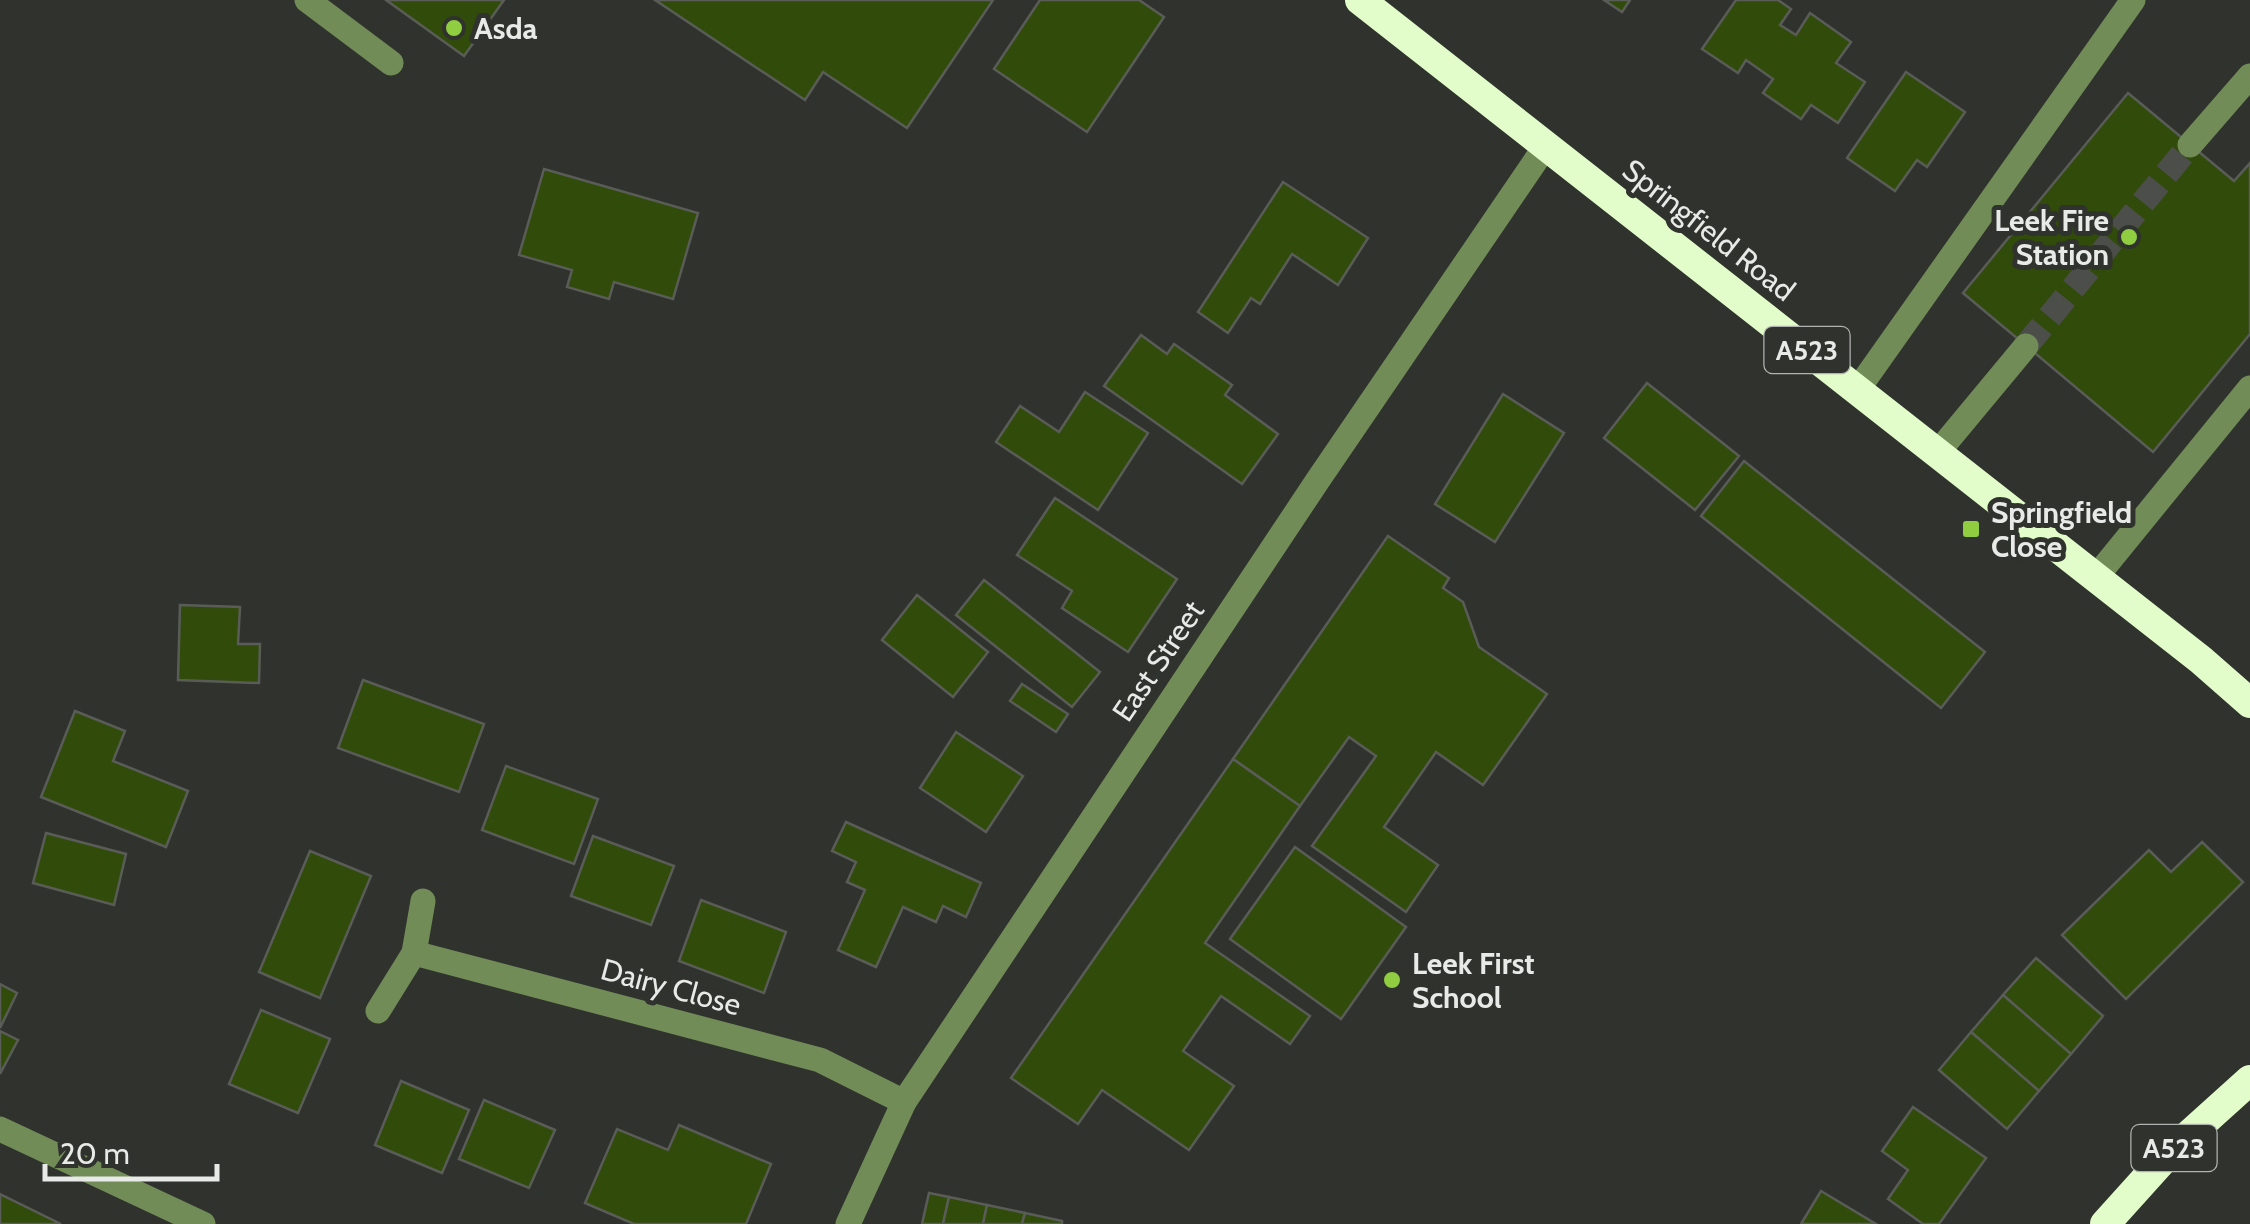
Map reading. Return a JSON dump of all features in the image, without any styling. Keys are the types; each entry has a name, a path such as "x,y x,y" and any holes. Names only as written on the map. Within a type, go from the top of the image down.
{"highway":[{"name":"Springfield Road","path":"1360,0 1938,452 2250,703"},
{"name":"A523","path":"2105,1224 2168,1152 2250,1080"}],"street":[{"path":"307,0 391,64"},
{"path":"1858,389 2133,0"},
{"path":"2190,145 2250,76"},
{"name":"East Street","path":"848,1224 904,1102 1545,147"},
{"path":"1938,452 2026,346"},
{"path":"2096,577 2250,388"},
{"path":"378,1011 414,953 423,901"},
{"name":"Dairy Close","path":"414,953 820,1060 904,1102"},
{"path":"0,1129 204,1224"}],"building":[{"name":"Asda","path":"386,0 504,0 464,56"},
{"path":"655,0 993,0 907,128 823,72 805,100"},
{"path":"1040,0 1139,0 1164,17 1087,132 994,69"},
{"path":"1604,0 1630,0 1622,12"},
{"path":"1736,0 1778,0 1791,9 1780,25 1796,35 1810,13 1851,42 1836,63 1865,82 1838,123 1811,105 1801,119 1763,93 1773,79 1746,60 1738,73 1702,49"},
{"path":"1906,72 1965,112 1927,167 1917,160 1895,191 1847,158"},
{"name":"Leek Fire Station","path":"2128,93 2234,181 2250,163 2250,334 2153,452 1963,293"},
{"path":"544,169 698,213 673,299 614,282 609,299 567,287 572,270 519,255"},
{"path":"1283,182 1368,238 1338,285 1292,254 1260,304 1251,298 1228,333 1198,312"},
{"path":"1141,335 1167,354 1174,344 1232,385 1225,395 1278,434 1242,484 1104,386"},
{"path":"1647,383 1739,456 1695,510 1604,438"},
{"path":"1085,392 1148,433 1098,510 996,442 1020,406 1059,432"},
{"path":"1503,394 1564,433 1495,542 1435,504"},
{"path":"1744,461 1985,652 1941,708 1701,516"},
{"path":"1055,498 1177,579 1128,652 1062,608 1072,591 1017,555"},
{"path":"1388,536 1449,578 1443,588 1463,602 1479,647 1547,694 1483,785 1436,752 1384,827 1438,865 1406,912 1312,846 1376,756 1349,737 1300,806 1233,759"},
{"path":"984,580 1100,672 1072,707 956,615"},
{"path":"917,595 988,652 953,697 882,640"},
{"path":"180,605 240,607 238,644 260,644 259,683 178,680"},
{"path":"363,680 484,724 459,792 338,748"},
{"path":"1022,684 1068,714 1056,732 1010,701"},
{"path":"75,711 125,731 113,761 188,791 166,847 41,797"},
{"path":"956,732 1023,776 986,832 920,788"},
{"path":"1233,759 1300,806 1205,943 1310,1016 1290,1044 1221,996 1183,1051 1234,1086 1189,1150 1102,1090 1078,1124 1011,1078"},
{"path":"506,766 598,799 574,864 482,830"},
{"path":"846,822 981,883 966,917 943,906 936,922 903,907 876,967 838,950 865,890 847,882 856,862 832,851"},
{"path":"46,833 126,854 114,905 33,883"},
{"path":"593,836 674,866 651,925 571,896"},
{"path":"2202,842 2243,882 2126,999 2062,935 2149,850 2171,872"},
{"path":"1295,847 1406,927 1341,1019 1230,939"},
{"path":"310,851 371,876 320,998 259,972"},
{"path":"701,900 786,932 764,993 679,961"},
{"path":"2036,958 2103,1016 2071,1054 2003,995"},
{"path":"0,984 17,993 0,1028"},
{"path":"2003,995 2071,1054 2039,1091 1971,1032"},
{"path":"261,1010 330,1039 298,1113 229,1084"},
{"path":"0,1031 18,1040 0,1074"},
{"path":"1971,1032 2039,1091 2007,1129 1939,1070"},
{"path":"401,1081 469,1110 442,1173 375,1145"},
{"path":"484,1100 555,1130 529,1188 459,1159"},
{"path":"1913,1107 1986,1158 1939,1224 1923,1224 1888,1199 1908,1170 1882,1151"},
{"path":"679,1125 771,1164 746,1224 634,1224 585,1203 617,1129 668,1150"},
{"path":"1821,1191 1876,1224 1801,1224"},
{"path":"929,1193 949,1197 943,1224 922,1224"},
{"path":"0,1194 61,1224 0,1224"},
{"path":"949,1197 987,1205 983,1224 943,1224"},
{"path":"987,1205 1025,1213 1022,1224 983,1224"},
{"path":"1025,1213 1062,1221 1062,1224 1022,1224"}],"tunnel":[{"path":"2026,346 2190,145"}],"place":[{"name":"Asda","path":"454,28"},
{"name":"Leek Fire Station","path":"2129,237"},
{"name":"Springfield Close","path":"1971,529"},
{"name":"Leek First School","path":"1392,980"}]}
